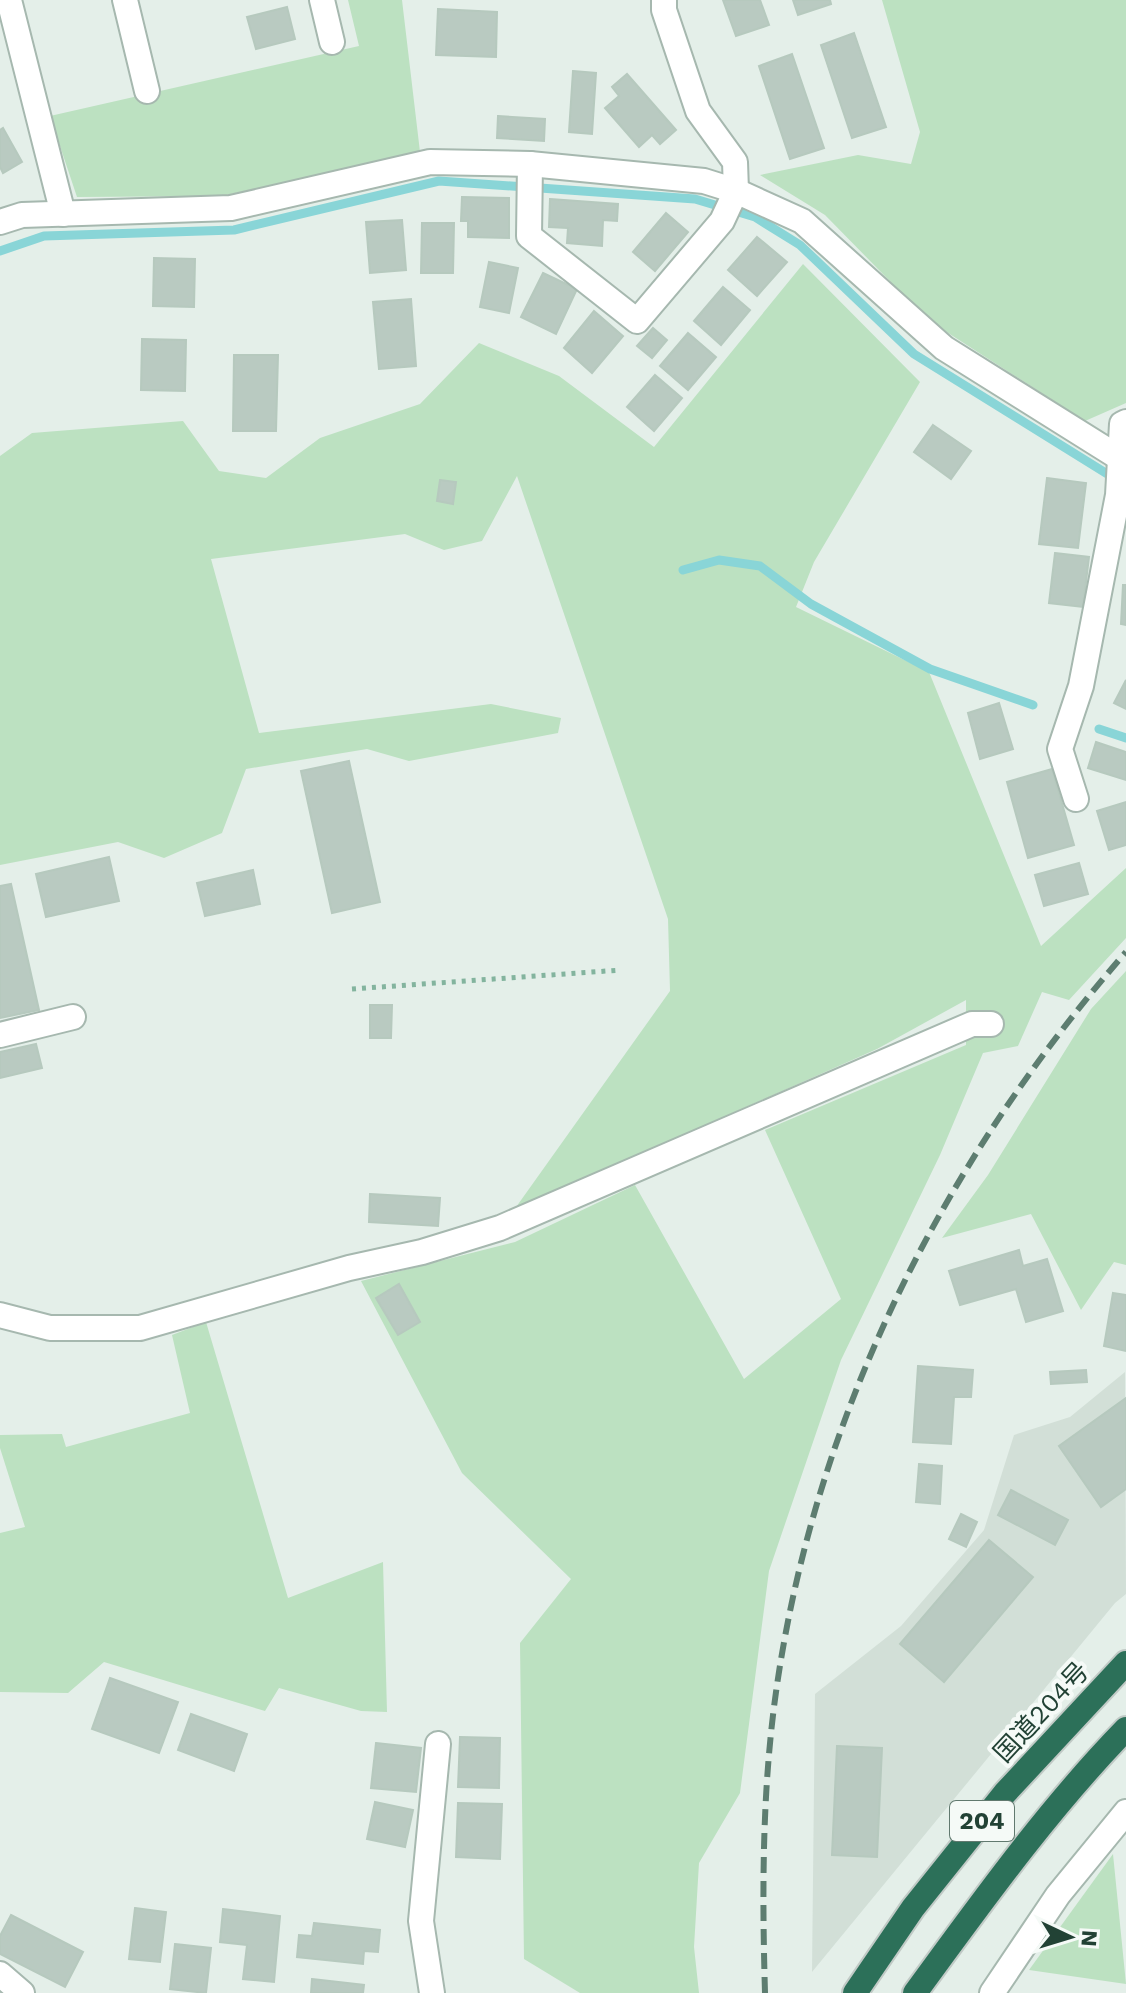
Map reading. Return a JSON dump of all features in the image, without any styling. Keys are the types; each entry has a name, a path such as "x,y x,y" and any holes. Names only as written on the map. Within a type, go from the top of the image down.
{"highway":[{"name":"国道204号","path":"855,1993 913,1908 1005,1793 1126,1663"},
{"name":"204","path":"915,1993 999,1881 1097,1759 1126,1729"}],"street":[{"path":"9,0 63,214"},
{"path":"125,0 147,91"},
{"path":"322,0 332,42"},
{"path":"530,164 529,236 637,321 722,221 736,191 735,162 698,111 664,10 664,0"},
{"path":"0,222 22,215 231,208 430,162 530,164 704,181 736,191 802,221 944,348 1123,461"},
{"path":"1076,799 1060,749 1081,686 1118,495 1123,461 1122,424 1126,422"},
{"path":"0,1035 73,1017"},
{"path":"0,1315 50,1328 140,1328 349,1268 422,1252 500,1228 972,1024 991,1024"},
{"path":"432,1993 421,1921 438,1744"},
{"path":"992,1993 1058,1895 1126,1812"},
{"path":"0,1974 22,1993"}],"path":[{"path":"352,989 621,970"}],"shaded area":[{"path":"1125,1372 1126,1594 1115,1603 812,1972 815,1694 901,1626 984,1530 1014,1435 1070,1417"}],"green space":[{"path":"348,0 402,0 420,152 222,196 77,197 50,116 359,46"},
{"path":"882,0 1126,0 1126,403 1085,421 928,320 825,215 760,175 858,155 911,164 920,132"},
{"path":"803,264 920,382 814,562 796,607 929,672 1041,946 1126,868 1126,938 1069,1000 1042,992 1018,1046 983,1053 940,1155 841,1360 769,1571 740,1793 699,1863 694,1947 699,1993 580,1993 524,1959 520,1643 571,1579 462,1473 361,1281 515,1242 635,1185 744,1379 841,1299 765,1130 966,1045 966,1000 877,1049 514,1210 670,991 668,919 517,476 482,541 444,550 405,534 211,559 259,733 491,704 561,718 558,733 409,761 367,749 246,769 222,833 164,858 118,842 0,865 0,456 32,433 183,421 219,471 266,478 320,438 420,404 479,343 559,376 654,447"},
{"path":"1126,971 1126,1265 1114,1262 1081,1310 1031,1214 942,1238 988,1175 1091,1009"},
{"path":"206,1322 288,1598 383,1562 387,1712 361,1711 279,1688 265,1711 104,1662 68,1693 0,1692 0,1533 25,1527 0,1448 0,1435 62,1434 66,1447 190,1413 172,1335"},
{"path":"1113,1854 1126,1984 1029,1970"}],"building":[{"path":"723,0 760,0 769,25 736,36"},
{"path":"793,0 830,0 831,4 798,15"},
{"path":"287,7 295,39 256,49 247,17"},
{"path":"438,9 497,12 496,57 436,55"},
{"path":"854,33 886,127 852,138 821,45"},
{"path":"792,54 824,148 790,159 759,66"},
{"path":"573,71 596,73 592,134 569,132"},
{"path":"627,74 676,130 660,144 652,135 639,147 605,108 619,96 612,87"},
{"path":"498,116 545,119 544,141 497,138"},
{"path":"3,128 22,162 3,173 0,167 0,130"},
{"path":"462,197 509,198 509,238 468,237 468,221 461,221"},
{"path":"550,199 618,204 617,221 603,220 602,246 567,243 568,228 549,227"},
{"path":"666,213 688,232 655,271 633,252"},
{"path":"402,220 406,270 370,273 366,222"},
{"path":"422,223 454,223 453,273 421,273"},
{"path":"757,237 787,262 757,296 728,270"},
{"path":"154,258 195,259 194,307 153,306"},
{"path":"489,262 518,268 509,313 480,307"},
{"path":"543,273 577,289 556,334 521,317"},
{"path":"723,287 750,310 721,345 694,321"},
{"path":"411,299 416,366 379,369 373,302"},
{"path":"594,311 623,336 592,373 564,348"},
{"path":"653,328 667,340 652,358 637,346"},
{"path":"688,333 716,357 688,390 660,366"},
{"path":"142,339 186,340 185,391 141,390"},
{"path":"234,355 278,355 276,431 233,431"},
{"path":"655,375 682,398 654,431 627,407"},
{"path":"933,425 971,451 951,479 914,452"},
{"path":"1047,478 1086,483 1078,548 1039,544"},
{"path":"440,480 456,482 453,504 437,501"},
{"path":"1055,553 1089,557 1083,607 1049,603"},
{"path":"1123,585 1126,585 1126,625 1121,624"},
{"path":"1126,680 1126,709 1114,703"},
{"path":"999,703 1013,749 980,759 968,713"},
{"path":"1096,742 1126,752 1126,780 1088,768"},
{"path":"349,761 380,902 332,913 301,771"},
{"path":"1052,769 1074,845 1028,858 1007,782"},
{"path":"1126,802 1126,845 1109,850 1097,811"},
{"path":"109,857 119,901 46,917 36,874"},
{"path":"1079,863 1088,894 1044,906 1035,875"},
{"path":"253,870 260,904 205,916 197,883"},
{"path":"11,884 39,1010 0,1018 0,886"},
{"path":"370,1005 392,1005 391,1038 370,1038"},
{"path":"36,1044 42,1068 0,1078 0,1052"},
{"path":"370,1194 440,1198 438,1226 369,1222"},
{"path":"1019,1250 1023,1266 1047,1259 1063,1311 1026,1322 1016,1289 960,1305 949,1271"},
{"path":"399,1284 420,1322 398,1335 376,1298"},
{"path":"1113,1293 1126,1295 1126,1351 1104,1346"},
{"path":"918,1366 973,1370 971,1397 954,1397 951,1444 913,1442"},
{"path":"1086,1370 1087,1382 1051,1384 1050,1372"},
{"path":"1126,1398 1126,1489 1101,1507 1059,1446"},
{"path":"919,1464 942,1466 940,1504 916,1502"},
{"path":"1011,1490 1068,1520 1055,1545 998,1515"},
{"path":"961,1514 977,1522 966,1547 949,1539"},
{"path":"989,1540 1033,1577 944,1682 900,1644"},
{"path":"110,1678 178,1702 159,1753 92,1729"},
{"path":"191,1714 247,1734 234,1771 178,1750"},
{"path":"460,1737 500,1738 499,1788 458,1787"},
{"path":"376,1743 421,1748 416,1792 371,1788"},
{"path":"837,1746 882,1748 877,1857 832,1855"},
{"path":"375,1802 413,1810 405,1847 367,1839"},
{"path":"458,1803 502,1804 500,1859 456,1857"},
{"path":"135,1908 166,1912 160,1962 129,1959"},
{"path":"223,1909 280,1916 274,1982 243,1979 247,1945 220,1942"},
{"path":"11,1915 83,1952 65,1987 0,1954 0,1936"},
{"path":"314,1923 380,1930 378,1952 364,1951 363,1964 297,1957 299,1935 312,1936"},
{"path":"175,1944 211,1948 206,1993 170,1989"},
{"path":"312,1979 364,1985 363,1993 311,1993"}],"waterway":[{"path":"0,251 44,236 234,230 439,181 695,199 755,217 800,245 914,354 1117,480"},
{"path":"683,570 719,560 760,566 811,604 930,669 1033,705"},
{"path":"1099,729 1126,738"}],"railway":[{"path":"765,1993 764,1839 772,1723 796,1583 823,1484 857,1387 899,1293 947,1203 1001,1115 1061,1032 1126,952"}]}
